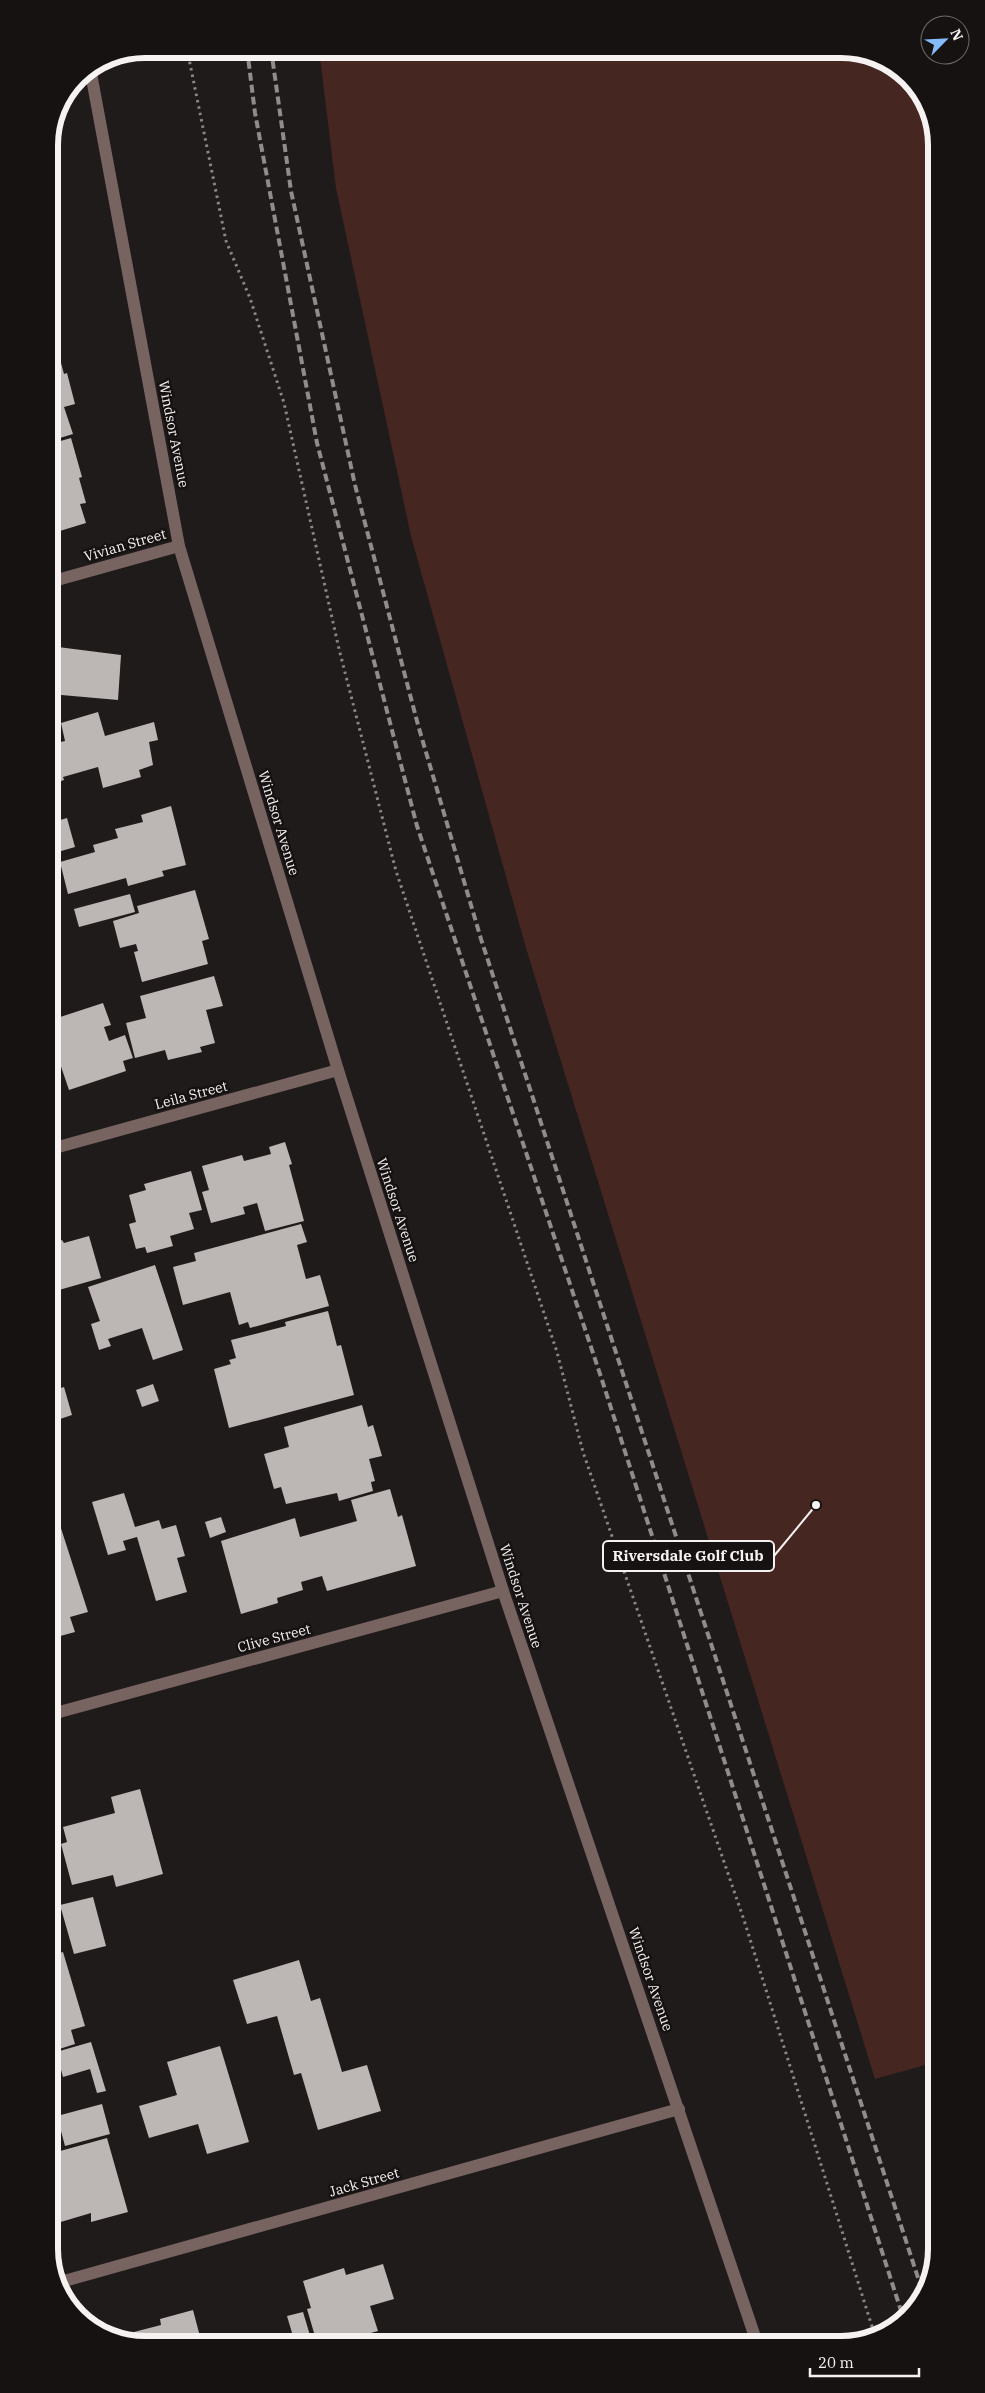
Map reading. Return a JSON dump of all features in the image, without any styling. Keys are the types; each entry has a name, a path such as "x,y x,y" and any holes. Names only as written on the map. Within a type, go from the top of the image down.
{"street":[{"name":"Windsor Avenue","path":"91,76 179,546 338,1070 503,1591 755,2336"},
{"name":"Vivian Street","path":"58,580 179,546"},
{"name":"Leila Street","path":"58,1147 338,1070"},
{"name":"Clive Street","path":"58,1712 503,1591"},
{"name":"Jack Street","path":"64,2281 679,2109"}],"path":[{"path":"189,58 226,241 250,298 284,403 339,649 396,872 557,1352 583,1452 744,1920 874,2329"}],"shaded area":[{"path":"320,58 857,59 884,69 893,75 910,92 923,117 928,144 928,2064 875,2079 526,948 411,536 336,188"}],"building":[{"path":"61,363 64,374 67,373 75,404 64,407 73,434 58,439 58,364"},
{"path":"71,438 82,477 79,478 86,503 80,504 86,523 58,532 58,442"},
{"path":"58,647 121,655 118,700 58,695"},
{"path":"98,712 105,736 154,722 158,740 149,742 153,765 139,770 141,777 103,788 98,767 63,777 64,780 58,782 58,743 65,741 61,723"},
{"path":"171,806 186,865 162,871 164,876 128,886 126,878 68,894 60,862 95,852 93,845 118,838 115,829 143,822 141,815"},
{"path":"67,818 75,847 58,852 58,821"},
{"path":"195,890 209,939 202,941 208,964 142,982 134,952 138,951 136,944 120,948 113,921 139,913 137,906"},
{"path":"130,894 135,912 79,927 74,909"},
{"path":"214,976 223,1006 206,1010 215,1043 200,1047 202,1052 168,1060 165,1050 135,1058 126,1023 146,1018 140,996"},
{"path":"103,1003 111,1025 104,1027 109,1041 125,1035 133,1058 123,1061 126,1071 69,1090 58,1058 58,1018"},
{"path":"285,1142 292,1164 289,1165 304,1221 265,1231 257,1203 243,1207 245,1214 211,1223 202,1192 209,1190 202,1166 242,1155 244,1161 271,1154 269,1147"},
{"path":"191,1171 202,1210 189,1213 194,1229 170,1236 173,1246 147,1253 145,1247 136,1249 129,1224 136,1222 129,1195 146,1190 144,1184"},
{"path":"301,1224 307,1242 297,1245 306,1279 320,1275 329,1306 250,1328 248,1322 239,1325 230,1292 183,1305 173,1267 196,1261 194,1253"},
{"path":"89,1236 101,1278 58,1290 58,1241 62,1240 64,1243"},
{"path":"155,1265 183,1350 153,1360 142,1328 108,1339 111,1346 99,1350 91,1324 100,1321 88,1287"},
{"path":"328,1311 337,1346 341,1345 354,1395 229,1428 214,1369 231,1364 229,1360 236,1358 231,1340 286,1326 285,1322"},
{"path":"153,1384 159,1401 142,1407 136,1390"},
{"path":"64,1387 72,1415 60,1419 58,1412 58,1389"},
{"path":"362,1405 368,1427 373,1425 382,1456 369,1459 375,1481 371,1482 373,1491 339,1501 337,1493 286,1504 281,1487 274,1489 264,1454 289,1447 284,1427"},
{"path":"390,1489 398,1517 402,1515 416,1566 327,1591 322,1576 301,1582 303,1590 277,1598 278,1603 241,1614 221,1541 295,1518 300,1537 357,1521 351,1500"},
{"path":"124,1493 135,1527 159,1520 162,1529 176,1525 185,1556 177,1558 187,1592 156,1601 137,1537 123,1541 126,1550 108,1555 92,1502"},
{"path":"221,1517 226,1532 210,1538 205,1522"},
{"path":"58,1519 88,1612 70,1617 75,1632 58,1637"},
{"path":"140,1789 163,1874 116,1887 113,1875 72,1885 61,1844 67,1842 63,1827 115,1813 111,1797"},
{"path":"93,1897 106,1946 74,1954 60,1905"},
{"path":"63,1952 85,2026 71,2030 75,2044 58,2049 58,1954"},
{"path":"299,1960 311,2001 320,1998 342,2072 367,2065 381,2111 318,2130 301,2073 294,2075 277,2016 247,2024 233,1980"},
{"path":"91,2042 106,2091 97,2093 90,2069 63,2077 58,2051"},
{"path":"220,2046 249,2142 207,2154 198,2124 149,2138 139,2106 177,2095 167,2062"},
{"path":"102,2104 110,2134 65,2146 58,2116"},
{"path":"107,2138 128,2212 91,2222 91,2213 58,2223 58,2152"},
{"path":"383,2264 394,2299 370,2306 378,2331 367,2335 315,2335 307,2309 311,2308 303,2281 344,2268 346,2275"},
{"path":"193,2310 200,2335 134,2335 134,2332 161,2325 160,2319"},
{"path":"303,2312 310,2335 293,2335 287,2316"}],"railway":[{"path":"248,58 255,113 317,443 417,826 602,1380 901,2311"},
{"path":"272,58 291,191 355,485 418,725 481,939 920,2284"}],"place":[{"name":"Riversdale Golf Club","path":"816,1505"}]}
